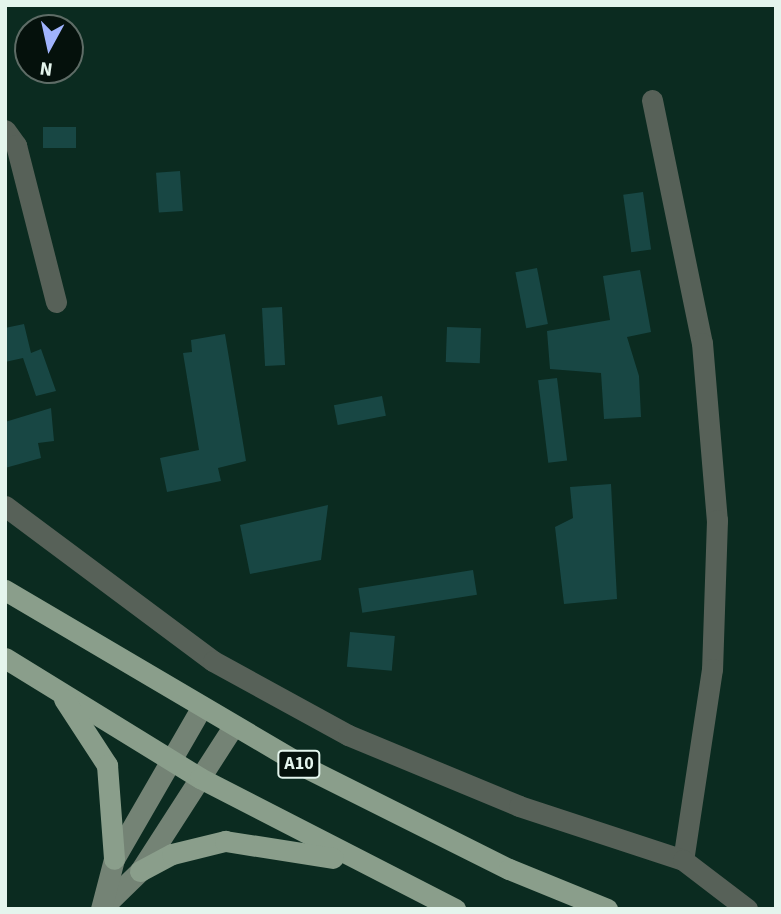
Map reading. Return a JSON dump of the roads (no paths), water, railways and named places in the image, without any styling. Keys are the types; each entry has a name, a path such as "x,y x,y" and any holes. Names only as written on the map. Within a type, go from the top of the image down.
{"main road":[{"name":"A10","path":"5,590 232,728 447,840 607,909"},
{"path":"5,658 200,778 362,865 455,909"},
{"path":"57,691 107,765 114,859"},
{"path":"102,908 114,859 168,758 200,710"},
{"path":"102,908 140,871 232,728"},
{"path":"140,871 172,854 225,841 362,865"}],"street":[{"path":"652,100 702,343 717,520 712,668 683,860"},
{"path":"5,130 16,145 56,302"},
{"path":"5,506 213,661 348,735 519,806 683,860 747,909"}]}
